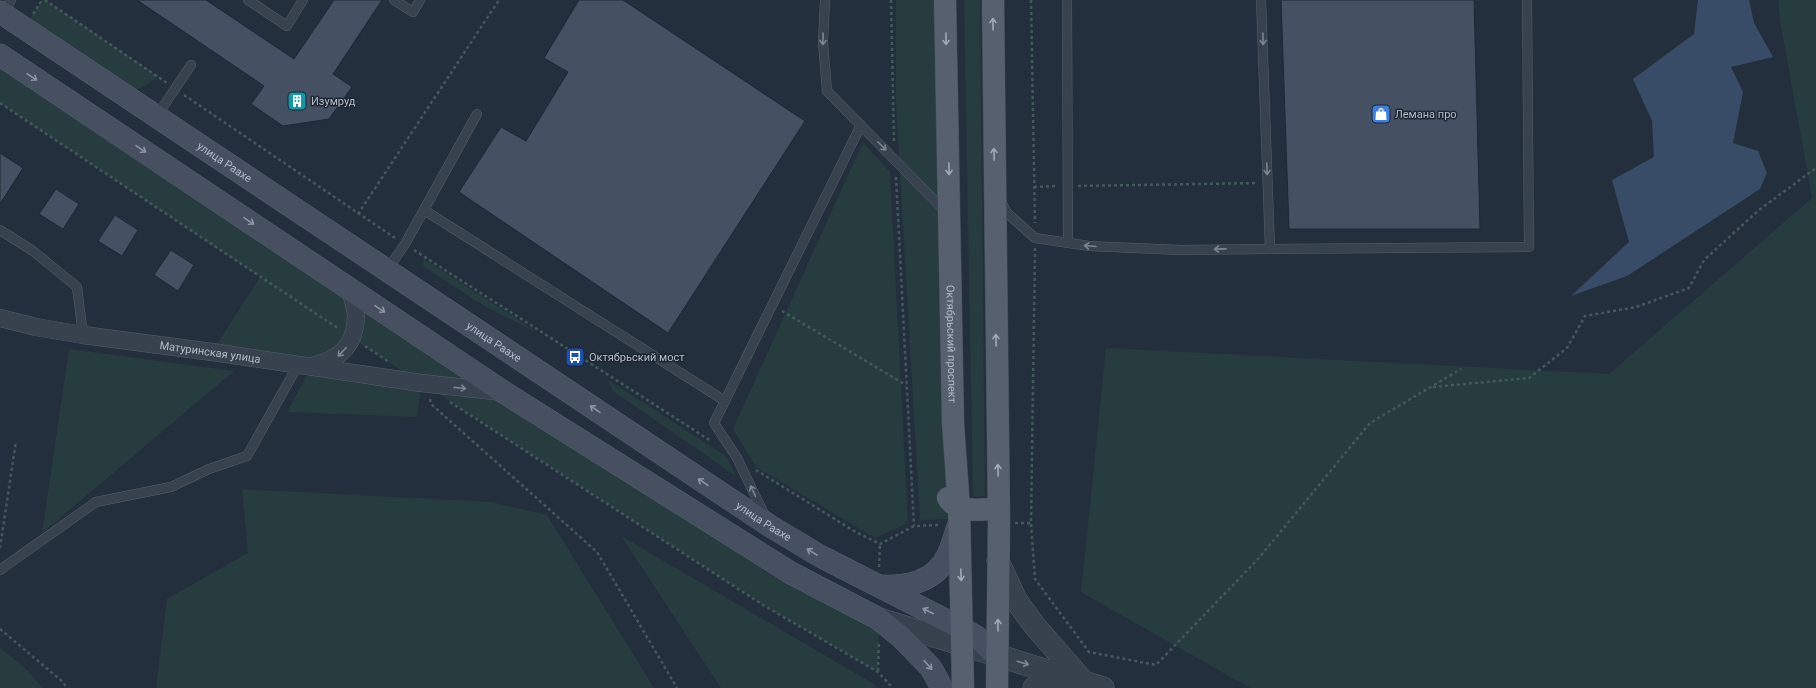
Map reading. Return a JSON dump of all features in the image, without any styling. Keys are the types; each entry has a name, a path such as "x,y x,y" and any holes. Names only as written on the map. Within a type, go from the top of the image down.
{"main road":[{"name":"Октябрьский проспект","path":"946,0 951,354 940,372 945,494 959,516"},
{"path":"993,0 998,509 997,688"},
{"name":"улица Раахе","path":"4,9 156,116 770,526 820,556 878,586 963,637 976,637 997,656"},
{"path":"0,56 505,393 791,573 879,619 901,637 931,668 942,688"},
{"path":"959,516 998,509"},
{"path":"878,586 898,587 918,583 933,574 947,558 959,516"},
{"path":"959,516 963,688"}],"street":[{"path":"305,365 330,362 341,354 352,338 356,316 350,289"},
{"name":"Матуринская улица","path":"0,318 36,327 83,335 305,365 426,390 505,393"},
{"path":"998,561 1016,600 1034,625 1082,680"},
{"path":"879,619 963,637"},
{"path":"997,656 1082,680 1103,688"},
{"path":"1034,688 1054,680 1082,680"}],"lane":[{"path":"248,0 287,26 303,0"},
{"path":"394,0 413,12 420,0"},
{"path":"825,0 823,42 827,91 949,215"},
{"path":"1067,0 1068,243"},
{"path":"1262,0 1270,249"},
{"path":"995,189 1007,213 1035,238 1089,246 1180,250 1529,247 1527,0"},
{"path":"156,116 191,65"},
{"path":"387,270 405,244 477,114"},
{"path":"770,526 737,458 714,423 861,125"},
{"path":"424,210 725,401"},
{"path":"0,230 33,251 78,287 83,335"},
{"path":"0,570 96,502 170,487 209,468 247,456 305,365"}],"path":[{"path":"45,0 358,214 737,458 854,531 880,544 914,526 892,103 891,0"},
{"path":"358,214 499,0"},
{"path":"1030,0 1035,238 1031,523 1035,579 1089,652 1156,665 1259,558 1370,423 1461,370"},
{"path":"1430,387 1529,378 1567,348 1585,316 1636,307 1689,288 1704,260 1759,210 1816,168"},
{"path":"1034,187 1268,182"},
{"path":"773,306 906,385"},
{"path":"426,390 430,404 597,552 677,688"},
{"path":"0,548 16,441"},
{"path":"879,619 878,672 893,688"},
{"path":"0,629 64,682 67,688"}],"green space":[{"path":"42,0 45,0 159,77 126,96 24,27"},
{"path":"896,0 937,0 947,422 947,519 920,520 896,102"},
{"path":"964,0 980,0 985,496 973,496"},
{"path":"1778,0 1816,0 1816,688 1250,688 1081,592 1106,348 1609,374 1812,198 1780,21"},
{"path":"0,55 505,393 879,619 878,672 763,605 422,383 417,417 287,412 312,366 212,352 260,277 0,103","holes":["352,338 420,383 330,362"]},
{"path":"863,142 890,172 908,523 875,538 756,467 733,429"},
{"path":"424,259 540,334 484,306 423,266"},
{"path":"69,349 234,371 42,533"},
{"path":"607,379 727,457 736,476 613,391"},
{"path":"242,489 491,502 547,515 654,688 156,688 167,599 248,553"},
{"path":"621,536 874,684 878,688 721,688"},
{"path":"0,648 23,666 43,688 0,688"}],"water":[{"path":"1698,0 1749,0 1754,23 1773,57 1731,67 1743,92 1733,143 1758,151 1767,173 1760,189 1627,276 1571,296 1629,242 1612,180 1654,157 1652,121 1633,79 1694,34"}],"building":[{"path":"137,0 206,0 294,59 334,0 382,0 333,74 352,87 329,119 283,126 251,104 264,86"},
{"path":"579,0 623,0 805,121 668,333 459,192 501,127 526,141 568,72 544,58"},
{"name":"Лемана про","path":"1281,0 1474,0 1480,229 1289,229"},
{"path":"0,153 23,168 0,204"},
{"path":"56,189 79,204 63,229 39,214"},
{"path":"115,215 138,230 122,256 98,241"},
{"path":"171,250 194,265 178,291 154,275"}],"place":[{"name":"Изумруд","path":"297,101"},
{"name":"Лемана про","path":"1381,114"},
{"name":"Октябрьский мост","path":"575,357"}]}
